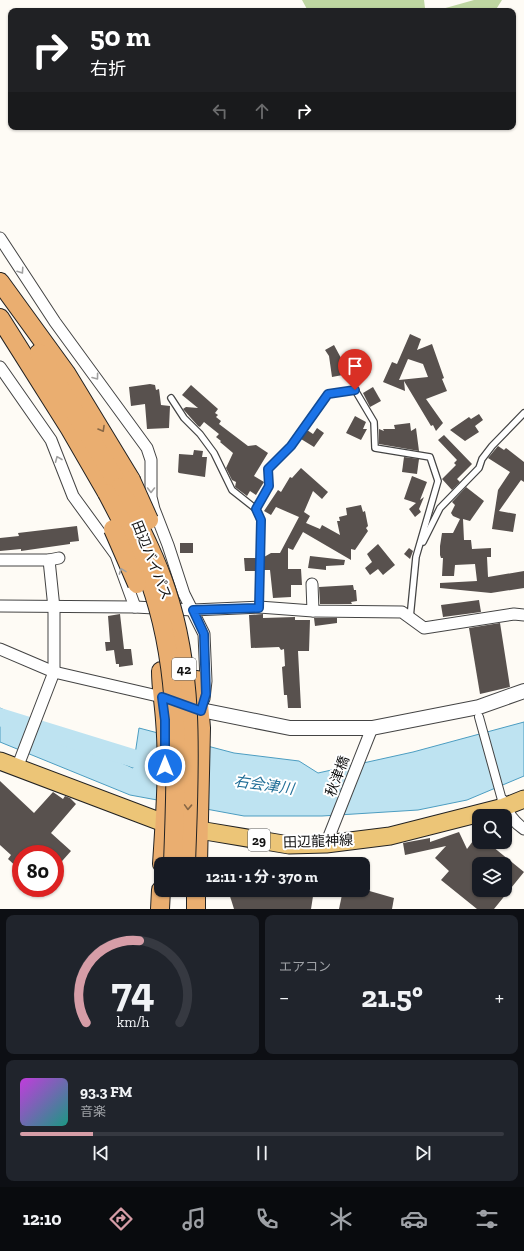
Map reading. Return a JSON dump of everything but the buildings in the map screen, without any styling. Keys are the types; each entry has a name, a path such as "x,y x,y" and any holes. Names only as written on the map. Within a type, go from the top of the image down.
{"highway":[{"path":"0,282 66,373 114,490 121,546 140,590 152,631 160,672 165,720 165,817 162,857"},
{"name":"田辺バイパス","path":"0,291 114,490 148,544 166,590 178,638 186,687 190,741 186,857"},
{"name":"田辺バイパス","path":"0,318 70,429 114,490 154,594 166,642 173,690 177,753 172,857"},
{"path":"0,332 114,490 155,534 179,597 192,649 201,719 198,857"},
{"path":"160,909 161,897"},
{"path":"171,909 172,897"},
{"path":"184,909 185,897"},
{"path":"196,897 196,909"}],"main road":[{"name":"田辺龍神線","path":"0,761 19,763 165,817 289,845 326,844 390,836 524,799"}],"street":[{"path":"0,238 55,322 147,448 151,460 151,497 154,509 168,545 184,594 204,634 206,694 201,719"},
{"path":"0,367 51,440 73,496 116,555 136,607"},
{"path":"0,560 54,559 53,676 19,763"},
{"path":"312,584 313,611"},
{"path":"0,606 54,608 136,607 193,610 259,608 313,611 402,612 424,628 514,614 524,615"},
{"path":"0,649 53,676 162,697 201,719 290,728 370,733 479,712 524,691"},
{"path":"479,712 503,804 519,825 524,829"},
{"name":"秋津橋","path":"326,844 370,733"}],"lane":[{"path":"256,509 269,486 268,469 291,446 328,394 355,390 374,422 375,448 430,457 438,481 416,557 410,618"},
{"path":"171,398 184,418 200,434 214,453 232,490 256,509 261,520 259,608"},
{"path":"416,557 440,508 479,468 482,459 492,446 524,413"}],"green space":[{"path":"302,0 424,0 425,8 306,8"},
{"path":"474,0 502,0 497,8 446,8"}],"water":[{"path":"0,708 133,768 139,728 234,753 299,761 318,773 413,752 524,722 524,776 467,800 418,810 322,816 244,816 130,795 0,742"}],"waterway":[{"name":"右会津川","path":"0,717 159,766"}],"route":[{"path":"165,766 165,720 162,697 201,711 206,694 204,634 201,624 193,610 259,608 261,520 256,509 269,486 268,469 291,446 328,394 355,390"}]}
